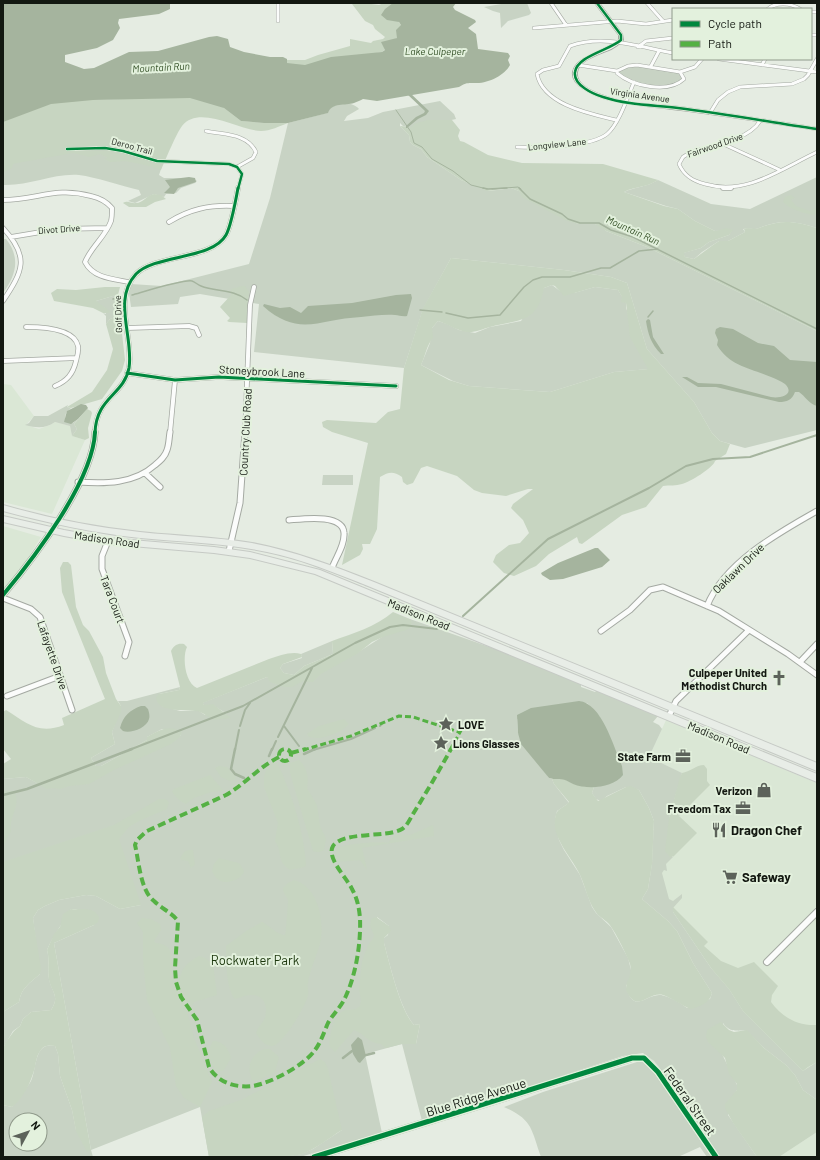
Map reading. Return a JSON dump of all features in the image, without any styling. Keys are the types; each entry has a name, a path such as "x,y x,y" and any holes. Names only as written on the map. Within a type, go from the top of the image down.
{"main road":[{"name":"Madison Road","path":"3,508 58,522 113,532 231,543 296,556 332,568 671,712 817,778"},
{"name":"Madison Road","path":"3,519 53,531 108,541 229,551 271,559 322,574 671,712 817,767"}],"street":[{"path":"278,3 278,21"},
{"path":"551,3 566,25"},
{"path":"578,65 590,56 611,48 621,40 621,35 597,3"},
{"path":"647,3 663,21"},
{"path":"769,8 785,4 799,8"},
{"path":"534,28 611,22 646,24 672,20"},
{"path":"638,47 646,41 672,38"},
{"path":"616,120 581,112 559,102 544,88 537,75 542,70 560,65 570,46 577,42 594,40 672,53"},
{"path":"651,66 659,51"},
{"path":"710,113 719,97 732,90 748,86 796,83 804,79 809,76 813,64 817,59"},
{"path":"578,65 618,71 628,66 651,66 680,72 694,68 701,60"},
{"path":"726,60 817,72"},
{"path":"762,65 764,60"},
{"name":"Virginia Avenue","path":"578,65 575,72 578,81 584,88 602,97 625,103 710,113 817,129"},
{"path":"618,71 617,73 620,76 634,82 661,86 678,84 682,82 684,79 680,72"},
{"name":"Longview Lane","path":"517,147 529,148 589,141 607,134 625,103 634,82"},
{"name":"Fairwood Drive","path":"760,121 752,132 691,152 683,157 680,164 682,170 687,176 696,182 720,188 734,188 752,184 817,152"},
{"path":"206,131 238,136 248,140 254,145 256,152 253,158 237,166"},
{"path":"722,143 780,170"},
{"name":"Deroo Trail","path":"67,149 86,147 110,148 154,160 220,163 237,166"},
{"name":"Golf Drive","path":"3,595 22,574 53,531 93,451 96,419 104,404 120,386 127,373 129,357 125,293 129,282 139,272 153,265 201,252 220,242 226,235 242,174 237,166"},
{"path":"3,200 19,200 59,192 80,193 102,199 111,206 113,213 107,228 89,252 86,261 88,267 93,273 102,277 129,282"},
{"path":"169,222 187,211 200,207 212,205 233,206"},
{"path":"3,228 11,237 19,252 20,271 16,281 3,301"},
{"name":"Divot Drive","path":"11,237 56,228 107,228"},
{"name":"Country Club Road","path":"229,551 240,503 244,463 250,305 254,287"},
{"path":"126,328 189,326 196,328 199,335"},
{"path":"26,327 47,328 70,336 78,344 73,373 70,377 55,386"},
{"path":"3,361 76,358"},
{"name":"Stoneybrook Lane","path":"127,373 175,380 210,377 396,386"},
{"path":"78,482 122,482 145,473 162,458 167,450 175,380"},
{"path":"145,473 160,487"},
{"name":"Oaklawn Drive","path":"817,511 781,531 757,549 712,591 707,606 749,630 800,662 817,675"},
{"path":"289,520 330,520 339,523 343,527 344,534 332,568"},
{"name":"Tara Court","path":"108,541 101,563 129,642 125,656"},
{"path":"602,631 630,610 648,591 654,588 667,588 707,606"},
{"name":"Lafayette Drive","path":"3,598 31,609 40,617 72,710"},
{"path":"671,712 676,701 749,630"},
{"path":"800,662 817,644"},
{"path":"7,696 60,676"},
{"path":"767,962 817,912"},
{"name":"Blue Ridge Avenue","path":"314,1157 625,1060 644,1058"},
{"name":"Federal Street","path":"644,1058 658,1072 716,1157"}],"shaded area":[{"path":"3,384 11,385 34,416 26,425 39,429 55,422 70,426 72,436 85,440 52,514 3,502"},
{"path":"3,526 41,537 18,574 3,589"},
{"path":"667,718 729,743 741,751 817,783 817,1088 745,1020 633,847 708,786 649,757"},
{"path":"817,1132 817,1157 779,1157"}],"green space":[{"path":"364,3 379,5 384,3 393,3 392,5 401,25 397,38 382,52 305,66 287,64 285,60 305,60 350,46 350,39 371,43 373,41 383,39 385,37 375,29 373,25 365,21 352,4"},
{"path":"507,3 527,3 531,13 529,15 508,21 501,28 500,13 484,7"},
{"path":"637,65 680,72 684,78 682,82 667,86 659,86 642,84 619,76 617,71 624,67"},
{"path":"190,97 219,104 241,121 288,123 261,131 252,130 209,118 190,120 182,126 161,170 125,161 110,162 104,159 108,158 100,154 90,157 73,153 13,164 12,168 3,172 3,121 51,101"},
{"path":"440,101 454,114 456,119 414,128 403,126 400,123 400,126 409,135 410,142 413,145 421,149 427,157 461,180 489,191 511,188 519,191 529,200 578,224 595,224 606,231 647,247 817,331 817,430 745,448 720,441 712,433 694,402 647,349 627,283 611,277 564,270 451,258 423,309 404,368 254,352 259,304 200,294 180,297 178,304 131,307 129,293 131,284 162,286 249,264 270,198 288,123 327,113 333,106 347,103 356,106 359,109 347,116 344,121 368,118 383,112"},
{"path":"427,120 452,120 460,130 458,136 460,141 488,155 522,163 603,164 658,180 654,183 624,192 664,206 678,209 695,221 715,231 727,228 733,230 729,235 709,242 701,248 684,253 685,257 694,259 719,241 728,241 745,232 744,229 746,228 757,229 774,223 788,222 817,228 817,331 647,247 606,231 595,224 578,224 565,220 522,197 519,191 511,188 487,191 461,180 427,157 421,149 413,145 410,142 409,135 400,126 412,127 414,124"},
{"path":"82,150 163,163 159,175 164,178 193,178 197,181 181,188 176,193 166,194 164,197 154,194 135,203 128,201 141,195 139,190 79,175 60,176 22,184 3,185 3,159"},
{"path":"817,177 817,228 802,224 781,222 757,229 743,229 745,232 728,241 719,241 694,259 685,257 683,253 701,248 709,242 729,235 732,230 715,231 695,221 678,209 624,192 658,180 711,204 750,209"},
{"path":"154,194 161,195 166,199 155,202 146,207 129,207 123,203 138,203"},
{"path":"791,195 795,198 791,200 796,206 810,211 817,208 817,213 814,215 805,213 786,205 783,202 785,197"},
{"path":"3,239 6,239 11,246 14,253 15,266 11,280 3,293"},
{"path":"451,258 564,270 611,277 627,283 647,349 694,402 712,433 720,441 730,444 726,454 715,461 706,471 690,481 680,485 663,486 646,507 622,515 582,544 579,543 577,537 549,554 536,566 514,576 504,573 493,562 496,555 509,545 520,543 529,533 523,520 511,508 513,504 533,489 528,489 506,496 482,493 474,490 457,476 427,466 421,468 413,483 407,485 403,482 402,477 389,473 380,477 377,529 370,544 362,544 363,549 360,555 342,565 368,443 332,432 323,427 322,422 327,420 376,423 388,412 400,409 404,368 423,308","holes":["552,285 555,286 564,296 595,287 618,290 622,297 621,302 626,303 630,337 648,369 614,372 550,392 469,386 449,380 421,365 433,338 432,328 438,321 466,332 518,321 531,314 537,308 544,288"]},
{"path":"552,285 560,291 574,293 595,287 618,290 626,303 626,308 649,369 614,372 550,392 469,386 453,381 421,365 430,343 432,328 438,321 459,330 475,333 490,327 521,321 544,288"},
{"path":"245,286 249,292 247,323 229,322 227,321 230,318 220,307 231,295 231,289"},
{"path":"120,287 118,295 96,301 110,311 109,313 103,313 93,308 54,301 51,293 57,289 76,290"},
{"path":"118,295 120,316 110,319 106,324 106,316 103,313 106,314 105,308 97,304 96,301"},
{"path":"120,316 125,360 122,371 102,399 71,408 67,407 92,392 107,370 113,349 106,324 110,319"},
{"path":"68,405 67,407 71,408 66,413 65,418 73,423 78,419 74,424 77,429 72,436 70,426 55,422 48,426 41,427 25,425 29,423 34,416 48,416"},
{"path":"87,409 92,413 88,428 89,438 85,440 72,436 77,429 74,424"},
{"path":"323,475 353,475 353,485 322,485"},
{"path":"63,562 68,562 71,565 76,607 83,625 89,631 103,657 106,673 116,699 121,706 121,712 112,732 115,744 91,758 96,766 101,766 147,740 147,737 160,730 173,728 182,732 179,738 171,744 114,770 89,784 69,786 60,789 47,789 26,777 3,779 3,764 11,759 3,749 3,712 6,710 33,726 47,729 55,728 64,725 62,718 105,699 62,592 60,568"},
{"path":"393,612 410,619 412,623 409,629 372,642 357,654 321,674 313,682 303,681 292,687 284,687 270,682 267,677 203,703 204,705 213,704 231,718 214,720 200,712 168,709 158,703 156,697 159,694 179,690 180,687 171,651 173,647 178,644 184,644 187,647 185,663 187,675 193,685 197,688 269,659 289,653 301,654 302,657 283,664 280,668 284,673 294,675 304,666 333,654 332,641 372,626"},
{"name":"Rockwater Park","path":"410,619 521,658 581,684 581,687 595,692 597,690 658,716 653,722 659,725 662,729 649,757 682,773 669,818 672,857 674,856 666,864 667,871 664,870 662,873 669,899 673,901 682,894 682,898 673,908 673,912 711,968 729,989 743,1011 803,1071 817,1062 817,1100 803,1090 795,1075 786,1065 764,1048 747,1031 731,1030 723,1023 722,1054 738,1087 728,1115 757,1157 720,1157 659,1067 654,1061 643,1053 623,1056 422,1121 402,1044 365,1054 382,1133 300,1157 281,1157 301,1154 313,1149 342,1130 209,1157 200,1107 91,1150 54,943 94,925 77,909 71,909 47,950 49,979 55,998 54,1005 51,1010 31,1012 23,1019 20,1026 13,1031 3,1048 3,1012 19,1002 24,989 40,974 33,918 38,910 59,900 86,895 96,896 120,909 141,905 3,872 3,798 9,791 3,791 3,779 26,777 37,783 95,774 181,735 162,729 147,737 147,740 101,766 96,766 91,758 115,744 112,732 121,706 118,701 127,701 180,687 179,690 159,694 162,706 180,711 199,711 205,715 227,714 213,705 204,705 202,703 267,677 276,684 357,653","holes":["587,703 600,717 600,786 594,787 592,793 596,799 601,801 607,796 626,787 639,790 654,821 652,864 648,889 642,899 668,921 677,931 693,963 712,993 710,999 687,1008 682,1004 662,995 640,1001 632,999 626,986 631,977 628,958 611,927 596,913 592,907 580,875 559,840 555,819 557,811 569,803 554,784 552,779 549,778 518,733 517,719","377,917 389,926 388,935 384,938 384,943 392,974 404,1009 414,1025 420,1024 416,1044 402,1043"]},
{"path":"332,641 333,654 304,666 294,675 284,673 280,668 283,664 302,658 301,654"},
{"path":"344,719 349,724 341,731 330,736 312,738 307,734 319,726"},
{"path":"299,760 307,773 307,788 317,805 320,826 326,839 324,850 320,852 313,851 290,773 290,763"},
{"path":"274,762 278,764 288,788 300,827 306,866 302,868 290,870 286,867 281,860 279,849 275,841 278,823 264,787 264,777 268,765"},
{"path":"704,765 707,769 707,781 710,785 679,816 697,833 674,856 670,857 665,851 669,818 680,777 682,773"},
{"path":"219,766 227,767 236,779 230,781 221,777 215,768"},
{"path":"210,775 223,790 211,792 194,798 186,804 178,799 172,791 174,789"},
{"path":"552,779 564,779 571,783 586,787 594,787 592,793 598,801 626,787 631,786 639,790 654,821 652,864 648,889 642,899 668,921 677,931 693,963 712,993 707,1002 690,1009 663,995 652,996 639,1002 634,1001 630,997 626,990 631,968 626,955 611,926 593,907 588,898 580,875 558,838 555,822 556,814 558,810 569,802 554,784"},
{"path":"3,791 14,791 16,796 16,806 11,821 11,831 3,846"},
{"path":"159,799 165,799 169,802 167,809 129,827 119,839 141,905 120,909 96,896 86,895 59,900 38,910 33,918 41,969 40,974 24,989 19,1002 3,1012 3,862 114,825"},
{"path":"433,825 434,836 362,848 367,870 360,860 338,862 335,857 336,849 340,847 362,843 388,843 397,834 410,835"},
{"path":"193,850 195,865 191,868 188,861 181,860 180,858 185,851"},
{"path":"219,858 239,863 244,871 243,874 228,882 218,880 212,871 214,864"},
{"name":"Rockwater Park","path":"294,880 302,883 308,889 317,904 320,913 322,931 321,939 310,972 308,995 303,1008 282,1040 272,1046 269,1046 262,1042 256,1033 264,1020 266,1011 266,1007 262,999 255,995 246,995 235,999 232,994 227,974 226,946 246,931 262,922 276,932 285,935 288,900 283,888"},
{"path":"673,907 708,942 704,946 721,961 738,968 754,962 778,986 772,995 771,1002 780,1012 791,1020 803,1024 817,1025 817,1062 803,1071 743,1011 729,989 711,968 673,912"},
{"path":"71,909 91,910 97,914 99,918 98,922 94,925 54,943 91,1150 87,1152 76,1131 72,1110 60,1076 58,1054 55,1046 45,1046 42,1048 29,1084 20,1099 12,1107 3,1105 3,1048 14,1031 20,1026 23,1019 31,1012 51,1010 54,1005 55,998 49,980 47,950 54,934 60,927 63,914"},
{"path":"376,917 389,926 391,931 384,938 384,943 396,987 404,1009 414,1025 420,1024 416,1044 402,1044 386,1048 354,1030 335,1052 329,1046 334,1022 343,1011 356,1009 360,1006 361,1000 359,989 362,961 368,945 373,939 374,935 370,926 371,919"},
{"path":"142,918 151,919 160,924 161,930 154,941 168,948 171,952 172,976 174,982 179,981 186,966 199,956 205,958 213,964 217,995 194,1002 187,1011 194,1038 212,1082 200,1107 184,1098 176,1086 170,1048 147,1000 143,959 143,932 137,923"},
{"path":"721,1022 729,1030 734,1032 747,1030 764,1048 786,1065 795,1075 803,1090 817,1100 817,1132 779,1157 757,1157 733,1123 725,1108 725,1104 737,1090 737,1084 729,1074 725,1058 708,1042 706,1037 707,1030"},
{"path":"213,1041 223,1044 229,1052 231,1058 224,1070 216,1073 207,1053"},
{"path":"55,1046 58,1054 60,1076 72,1110 76,1130 91,1150 93,1157 3,1157 3,1105 12,1107 24,1091 31,1081 37,1057 43,1048"},
{"path":"264,1049 270,1049 279,1057 275,1072 256,1081 252,1080 250,1075 251,1062 256,1054"},
{"path":"320,1059 325,1062 328,1069 342,1130 302,1154 269,1158 209,1157 202,1117 209,1111 241,1100"},
{"path":"640,1061 649,1065 713,1157 707,1157 700,1147 678,1157 541,1157 530,1126 521,1116 504,1107 543,1092"}],"water":[{"name":"Lake Culpeper","path":"3,3 170,4 170,9 159,14 119,19 118,23 120,28 113,40 97,48 65,55 65,62 84,69 94,68 129,52 158,51 217,36 228,39 230,47 244,52 270,57 283,57 287,59 287,63 305,65 331,57 382,52 385,50 381,42 397,38 396,30 401,25 399,22 387,20 381,15 385,9 393,3 456,3 453,7 455,10 475,20 476,22 468,28 476,34 478,49 508,53 510,56 508,60 510,65 501,75 487,82 468,83 459,87 377,101 363,99 354,103 332,107 328,113 288,123 241,121 224,108 190,98 93,100 51,104 3,122"},
{"path":"189,177 195,178 196,182 178,188 174,194 164,193 170,187 165,180"},
{"path":"411,294 412,298 407,316 378,315 346,318 310,324 288,322 276,316 263,306 264,304 280,308 290,307 301,313 308,306 352,303 396,295"},
{"path":"648,319 650,320 653,337 664,354 661,354 650,339 646,321"},
{"path":"720,327 733,329 758,343 774,346 790,360 817,362 817,406 812,404 799,392 795,392 789,400 779,402 716,387 698,387 682,377 687,377 698,383 721,384 771,397 782,397 788,393 788,388 785,384 777,379 741,366 728,358 717,345 718,340 715,333 716,329"},
{"path":"81,404 86,405 88,408 78,419 71,424 64,422 67,411"},
{"path":"598,548 610,560 602,567 563,579 550,580 541,573 558,563"},
{"path":"579,701 594,709 601,718 611,738 622,766 623,775 613,783 600,787 586,787 573,784 563,779 549,778 521,744 518,733 517,715 531,708"},
{"path":"145,706 148,709 148,722 138,730 130,732 123,731 120,728 125,717 134,709"},
{"path":"358,1037 362,1040 366,1056 360,1063 353,1054 351,1045"}],"waterway":[{"path":"405,93 408,93 427,111 407,127"},
{"name":"Mountain Run","path":"396,110 411,132 414,143 422,147 432,159 453,171 471,185 483,188"},
{"name":"Mountain Run","path":"501,188 518,187 521,189"},
{"name":"Mountain Run","path":"483,188 501,188"},
{"name":"Mountain Run","path":"483,188 487,189"},
{"name":"Mountain Run","path":"492,189 501,188"},
{"name":"Mountain Run","path":"501,188 507,188"},
{"name":"Mountain Run","path":"519,188 530,199 562,214 568,219 580,223 599,223 611,230 633,237 657,249"},
{"path":"446,313 468,318 500,315 524,287 533,280 542,277 570,277 601,268 610,268 639,251 657,249"},
{"name":"Mountain Run","path":"657,249 817,329"},
{"path":"132,295 172,284 192,281 207,288 231,292 242,296 247,300"},
{"path":"113,299 117,298"},
{"path":"420,310 442,312"},
{"path":"648,317 653,311"},
{"path":"463,616 548,539 649,488 686,466 713,459 750,457 817,435"},
{"path":"129,750 243,706 355,643 390,627 403,625 437,629"},
{"path":"278,737 312,668"},
{"path":"240,726 245,710 250,703"},
{"path":"284,726 299,746"},
{"path":"313,750 351,739 375,728"},
{"path":"235,750 239,730"},
{"path":"272,750 276,741"},
{"path":"3,795 27,789 132,749"},
{"path":"235,749 231,769 235,774 244,778"},
{"path":"269,756 272,749"},
{"path":"304,754 315,749"},
{"path":"343,1058 352,1051"},
{"path":"366,1055 374,1053"}],"marked path":[{"path":"291,753 351,736 399,716 413,717 459,732"},
{"path":"279,757 266,764 226,795 167,820 147,831 141,835 135,845 145,891 153,901 172,913 178,921 175,968 176,982 181,997 197,1020 209,1067 219,1079 237,1086 247,1087 275,1078 307,1058 315,1050 328,1023 345,998 349,989 359,942 360,919 358,904 350,884 333,860 332,849 339,841 345,839 395,832 404,828 428,790 463,727"},
{"path":"283,749 287,749 291,755 287,761 283,761 279,757 279,753 283,749"}],"cycle path":[{"path":"597,3 621,35 621,40 610,48 588,57 577,66 575,72 576,77 581,85 589,91 621,102 695,110 817,129"},
{"path":"3,595 30,562 65,509 75,491 92,452 96,421 99,411 121,385 127,374 129,367 129,347 125,301 129,283 137,273 148,266 203,251 216,244 226,235 242,174 237,167 229,164 157,161 123,151 105,148 67,149"},
{"path":"127,373 175,380 219,377 396,386"},
{"path":"314,1157 632,1058 644,1058 658,1072 716,1157"}],"place":[{"name":"Culpeper United Methodist Church","path":"779,678"},
{"name":"LOVE","path":"446,724"},
{"name":"Lions Glasses","path":"441,743"},
{"name":"State Farm","path":"683,756"},
{"name":"Verizon","path":"764,790"},
{"name":"Freedom Tax","path":"743,808"},
{"name":"Dragon Chef","path":"719,830"},
{"name":"Safeway","path":"730,877"}]}
